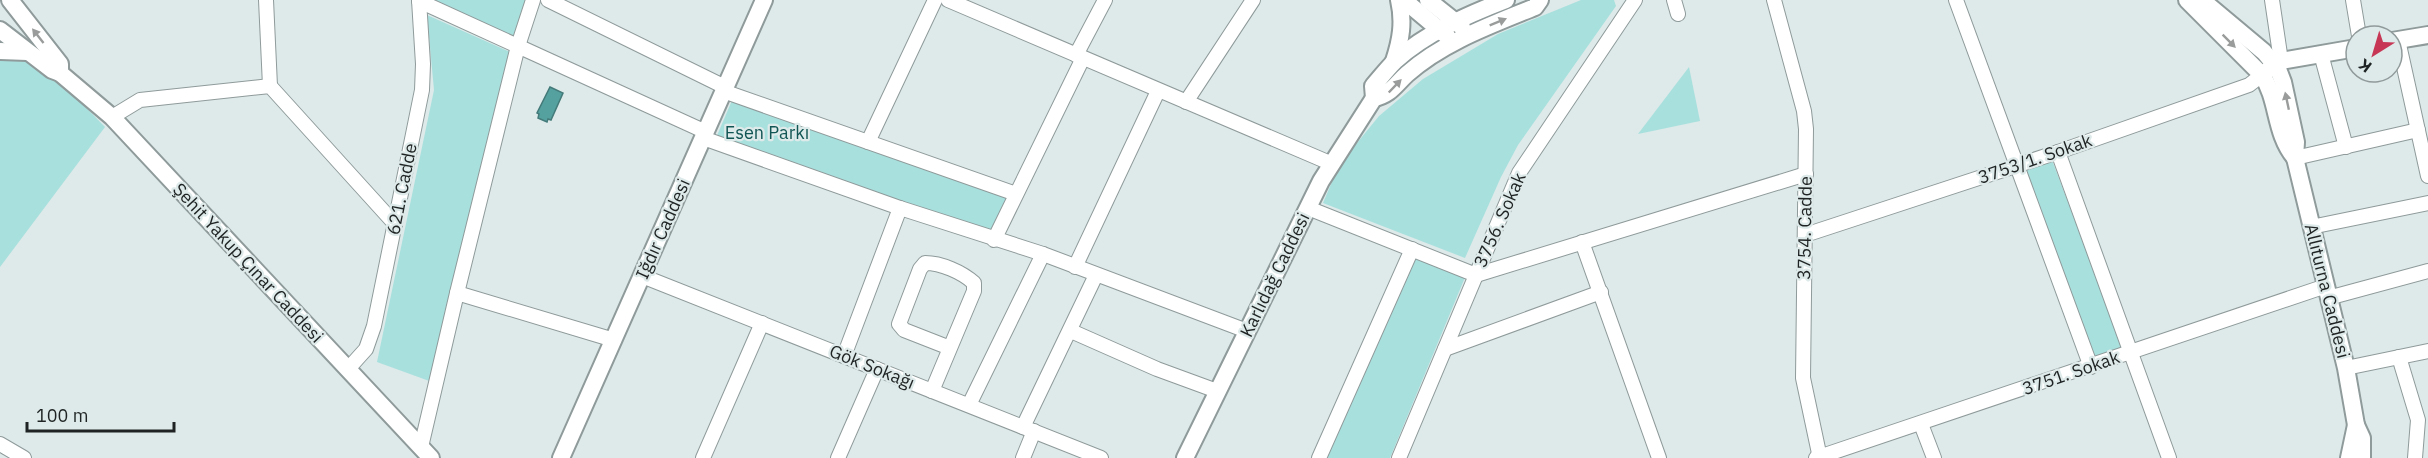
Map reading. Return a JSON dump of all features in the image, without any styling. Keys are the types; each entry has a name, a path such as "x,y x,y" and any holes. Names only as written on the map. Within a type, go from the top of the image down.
{"main road":[{"path":"10,0 60,64 60,73"},
{"name":"Iğdır Caddesi","path":"561,458 764,0"},
{"path":"1394,62 1402,29 1399,0"},
{"path":"1404,0 1448,26 1470,34"},
{"path":"1428,0 1448,26 1455,42"},
{"name":"Karlıdağ Caddesi","path":"1185,458 1330,164 1374,98 1373,86 1394,62 1448,26 1506,0"},
{"name":"Karlıdağ Caddesi","path":"1374,98 1386,96 1407,74 1455,42 1535,6 1540,0"},
{"name":"Allıturna Caddesi","path":"2187,0 2273,67"},
{"name":"Allıturna Caddesi","path":"2202,0 2264,52 2273,67 2268,84 2284,145 2295,158 2346,368 2356,425 2362,438 2362,458"},
{"name":"Şehit Yakup Çınar Caddesi","path":"0,30 27,52 60,73 112,117 426,452"},
{"path":"2404,38 2428,34"},
{"path":"2273,67 2344,50"},
{"path":"0,51 27,52"},
{"name":"Allıturna Caddesi","path":"2349,458 2356,425"}],"street":[{"path":"266,0 270,86 395,224"},
{"path":"419,0 704,135 900,208 1043,255 1247,331"},
{"name":"621. Cadde","path":"348,369 361,357 370,341 395,224 423,78 419,0"},
{"path":"426,452 457,293 518,46 533,0"},
{"path":"548,0 724,89 1016,194"},
{"path":"868,142 935,0"},
{"path":"948,0 1330,164"},
{"path":"994,240 1105,0"},
{"path":"1186,102 1253,0"},
{"name":"3756. Sokak","path":"1399,458 1519,173 1635,0"},
{"name":"3754. Cadde","path":"1774,0 1804,111 1806,174 1803,378 1818,458"},
{"path":"1956,0 2091,367"},
{"path":"2272,0 2273,67"},
{"path":"2353,0 2357,24"},
{"path":"2321,54 2346,147"},
{"name":"3753/1. Sokak","path":"1805,235 2058,152 2249,85 2273,67"},
{"path":"2404,72 2422,136 2428,176"},
{"path":"112,117 140,100 270,86"},
{"path":"1075,267 1158,91"},
{"path":"2295,158 2346,147 2422,136"},
{"path":"2058,152 2169,458"},
{"path":"1308,208 1476,275 1806,174"},
{"path":"2311,227 2428,202"},
{"path":"844,356 900,208"},
{"path":"1582,242 1659,458"},
{"path":"1319,458 1412,249"},
{"path":"969,405 1043,255"},
{"path":"932,391 974,291 974,283 966,276 933,263 925,263 920,269 899,324 904,330 950,348"},
{"name":"3751. Sokak","path":"1818,458 2130,353 2327,292 2428,271"},
{"path":"1023,458 1029,429 1096,275"},
{"name":"Gök Sokağı","path":"642,276 1101,458"},
{"path":"1445,348 1600,292"},
{"path":"457,293 614,340"},
{"path":"703,458 762,323"},
{"path":"1071,331 1157,369 1217,391"},
{"path":"2346,368 2428,351"},
{"path":"2399,357 2423,420 2415,458"},
{"path":"838,458 877,369"},
{"path":"1921,424 1934,458"},
{"path":"0,444 24,458"}],"green space":[{"path":"426,0 526,0 513,40"},
{"path":"1581,0 1614,0 1616,6 1518,145 1501,177 1465,258 1323,203 1339,165 1379,116 1423,79 1498,34"},
{"path":"427,15 512,53 432,382 377,362 434,90"},
{"path":"0,55 22,57 62,83 105,127 0,267"},
{"path":"1689,67 1700,121 1638,134"},
{"name":"Esen Parkı","path":"733,98 1007,196 990,233 716,138"},
{"path":"2052,160 2123,348 2093,359 2024,171"},
{"path":"1413,253 1466,275 1390,458 1325,458"}],"shaded area":[{"path":"550,87 563,93 551,120 548,119 547,122 538,118 537,113"}]}
